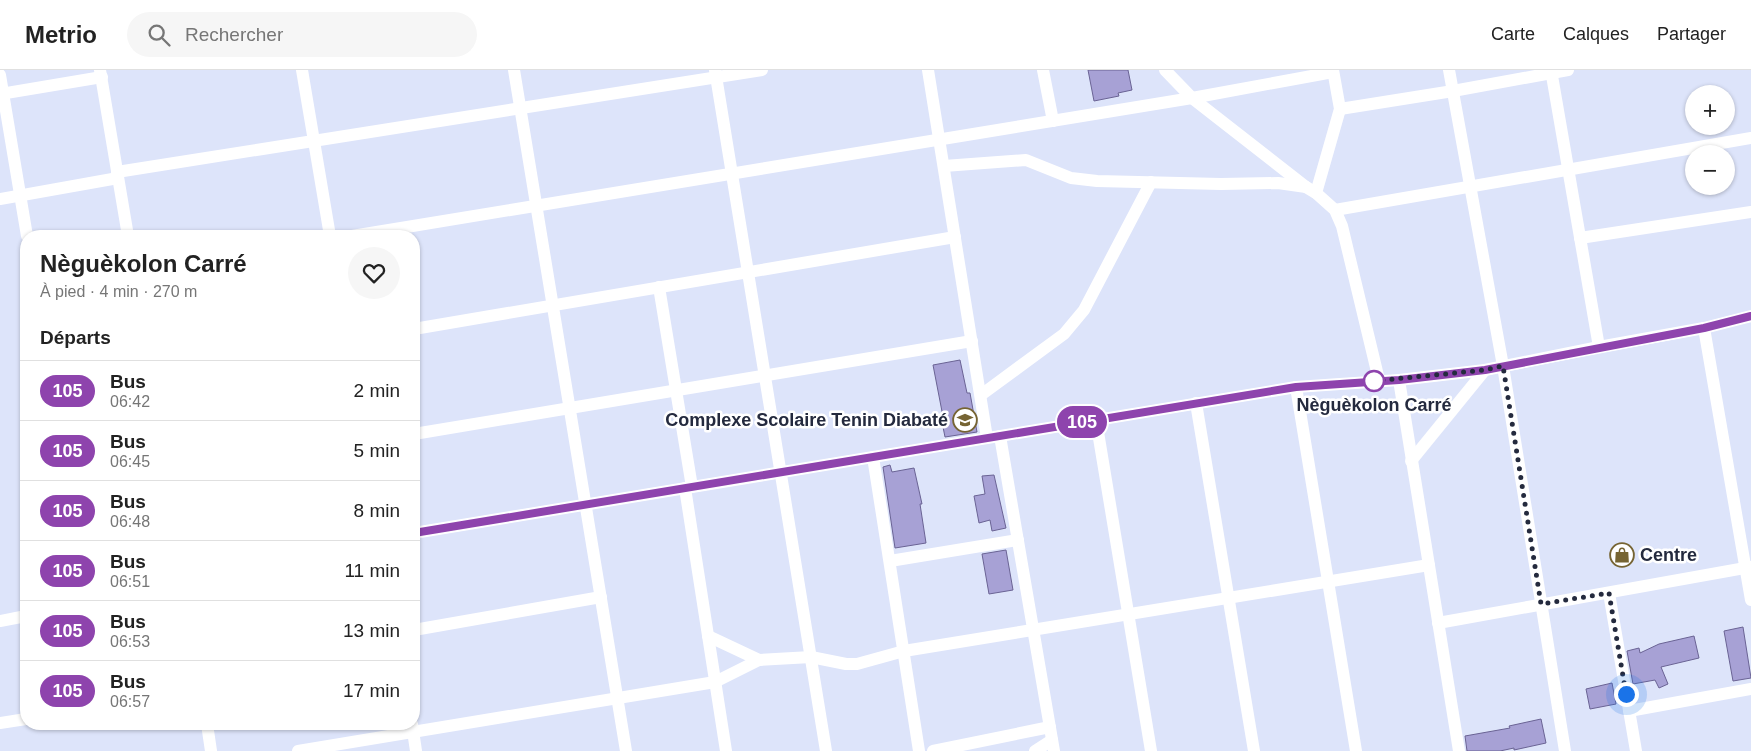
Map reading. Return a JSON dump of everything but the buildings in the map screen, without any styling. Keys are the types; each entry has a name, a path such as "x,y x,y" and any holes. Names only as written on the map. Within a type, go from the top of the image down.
{"street":[{"path":"302,70 329,230"},
{"path":"514,70 626,751"},
{"path":"0,199 118,175 314,141 716,74 762,70"},
{"path":"928,70 987,438"},
{"path":"1043,70 1053,121"},
{"path":"1165,70 1192,98 1335,210 1342,226 1379,380"},
{"path":"1449,70 1503,366 1565,751"},
{"path":"1340,109 1453,91 1552,71 1568,70"},
{"path":"389,230 1192,98 1333,71 1340,109 1311,190"},
{"path":"1552,71 1599,347"},
{"path":"2,94 101,74 127,230"},
{"path":"716,74 826,751"},
{"path":"0,75 26,230"},
{"path":"1335,210 1751,138"},
{"path":"944,166 1026,160 1071,178 1097,181 1222,184 1278,183 1311,190"},
{"path":"981,395 1064,334 1084,310 1151,182"},
{"path":"1580,238 1751,212"},
{"path":"420,328 955,236"},
{"path":"658,287 676,390 708,636 726,751"},
{"path":"420,532 1296,387 1399,380 1485,370 1704,328 1751,316"},
{"path":"1704,328 1748,568 1751,600"},
{"path":"420,433 972,341"},
{"path":"1411,461 1485,370"},
{"path":"1399,380 1459,751"},
{"path":"1296,387 1356,751"},
{"path":"1196,403 1254,751"},
{"path":"1096,420 1151,751"},
{"path":"1000,436 1053,745 1035,751"},
{"path":"873,457 920,751"},
{"path":"890,561 1018,540"},
{"path":"420,727 715,682 759,660 811,657 846,664 856,664 904,651 1428,565"},
{"path":"1438,623 1748,568"},
{"path":"1609,593 1629,711 1633,750"},
{"path":"420,629 601,597"},
{"path":"0,621 20,617"},
{"path":"708,636 759,660"},
{"path":"1629,711 1751,689"},
{"path":"0,723 20,719"},
{"path":"933,751 1050,727"},
{"path":"207,730 211,751"},
{"path":"298,751 402,730"},
{"path":"412,730 416,751"}],"bus line":[{"name":"105","path":"420,532 1296,387 1399,380 1485,370 1704,328 1751,316"}],"place":[{"name":"Nèguèkolon Carré","path":"1374,381"},
{"name":"Complexe Scolaire Tenin Diabaté","path":"965,420"},
{"name":"Centre","path":"1622,555"}],"route":[{"path":"1374,381 1485,370 1503,366 1541,604 1609,593 1626,694"}]}
